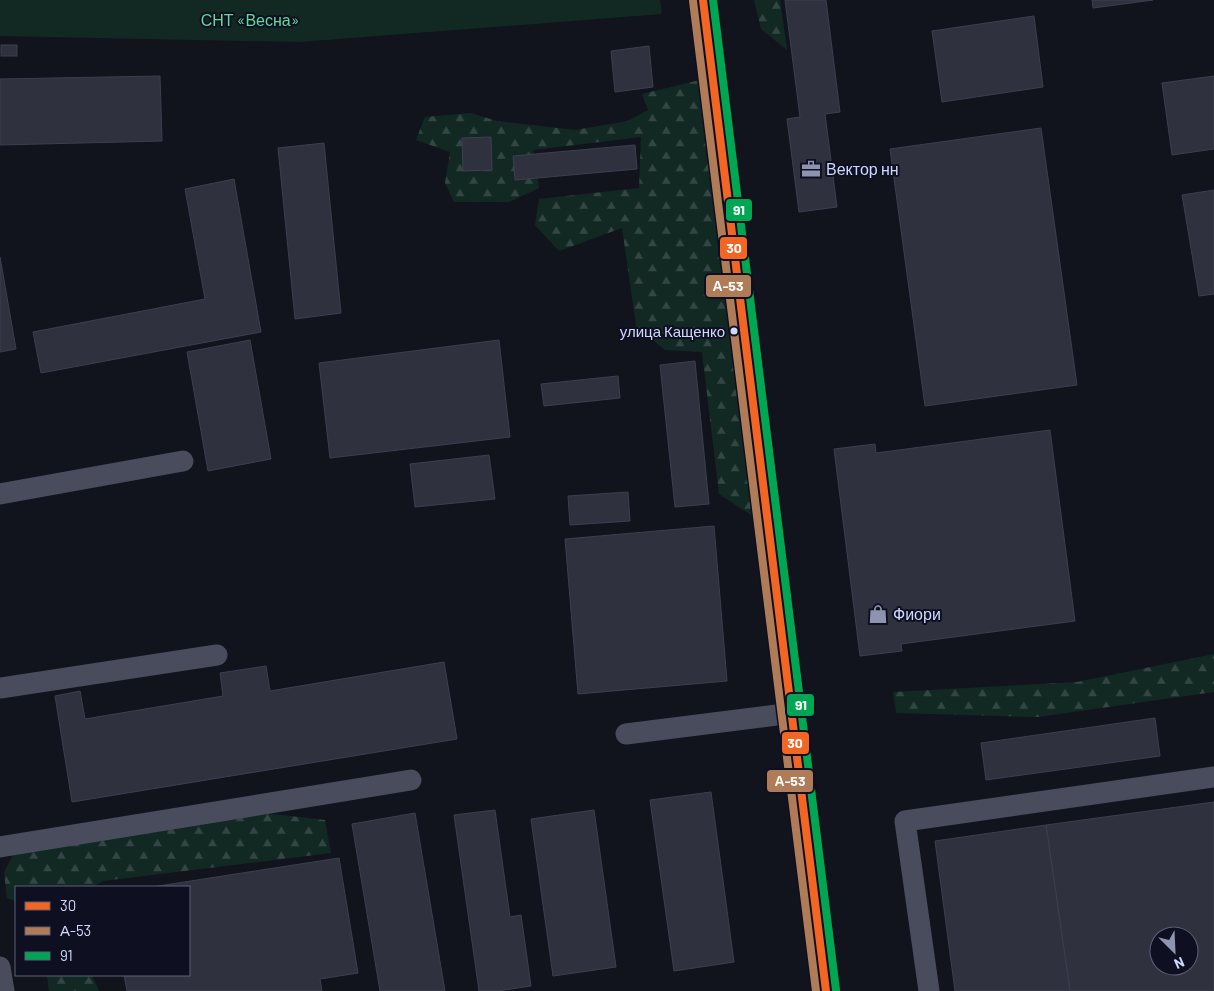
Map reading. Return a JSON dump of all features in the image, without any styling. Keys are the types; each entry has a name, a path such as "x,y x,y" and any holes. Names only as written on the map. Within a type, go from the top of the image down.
{"street":[{"path":"703,0 826,991"},
{"path":"0,494 183,461"},
{"path":"0,688 217,654"},
{"path":"626,734 792,713"},
{"path":"929,991 905,820 1214,777"},
{"path":"0,847 410,780"},
{"path":"0,966 2,989"}],"green space":[{"name":"СНТ «Весна»","path":"0,0 660,0 662,14 299,42 0,36"},
{"path":"754,0 780,0 787,50 761,29"},
{"path":"704,79 757,519 719,494 702,352 665,350 636,326 622,228 559,251 535,225 539,199 639,188 641,137 533,150 539,188 509,202 454,202 445,183 450,152 416,140 425,117 471,113 497,121 575,130 628,121 648,110 642,94"},
{"path":"1214,654 1214,692 1038,717 896,713 893,692 1077,682"},
{"path":"256,812 325,820 331,853 103,881 94,886 15,886 15,901 7,898 4,872 16,850"},
{"path":"47,976 92,976 99,991 49,991"}],"building":[{"path":"785,0 826,0 840,112 825,114 837,207 799,212 787,119 800,117"},
{"path":"1092,0 1153,0 1093,8"},
{"path":"1034,16 1043,87 942,102 932,31"},
{"path":"1,45 17,45 17,56 1,56"},
{"path":"649,46 653,87 615,92 611,51"},
{"path":"160,76 162,141 0,145 0,79"},
{"path":"1214,76 1214,149 1172,155 1162,83"},
{"path":"1041,128 1077,385 925,406 890,149"},
{"path":"491,137 492,170 463,171 462,138"},
{"path":"324,143 341,313 295,319 278,148"},
{"path":"635,145 637,169 515,180 513,156"},
{"path":"234,179 261,332 41,373 33,332 205,299 185,189"},
{"path":"1214,190 1214,294 1199,296 1182,195"},
{"path":"0,257 16,349 0,352"},
{"path":"250,340 271,459 208,471 187,352"},
{"path":"499,340 510,437 330,458 319,363"},
{"path":"695,361 709,504 675,507 660,365"},
{"path":"618,376 620,398 544,406 541,384"},
{"path":"1050,430 1075,621 901,644 902,651 860,656 834,449 875,444 876,453"},
{"path":"489,455 495,499 415,507 410,464"},
{"path":"628,492 630,521 570,525 568,496"},
{"path":"714,526 727,681 578,694 565,539"},
{"path":"444,662 457,739 72,802 55,696 80,691 85,719 223,696 220,673 266,666 270,691"},
{"path":"1155,718 1160,756 986,780 981,743"},
{"path":"711,792 734,962 674,971 650,800"},
{"path":"1214,802 1214,991 1070,991 1046,825"},
{"path":"495,810 510,917 521,915 531,986 498,991 479,991 454,815"},
{"path":"594,810 616,967 553,976 531,819"},
{"path":"415,813 445,991 380,991 352,824"},
{"path":"1046,825 1070,991 955,991 935,841"},
{"path":"339,858 358,973 320,979 322,991 127,991 124,976 190,976 190,886 158,886"}],"transit line":[{"name":"30","path":"703,0 826,991"},
{"name":"91","path":"713,0 836,990"},
{"name":"А-53","path":"693,1 816,991"}],"place":[{"name":"Вектор нн","path":"811,169"},
{"name":"улица Кащенко","path":"734,331"},
{"name":"Фиори","path":"878,614"}]}
